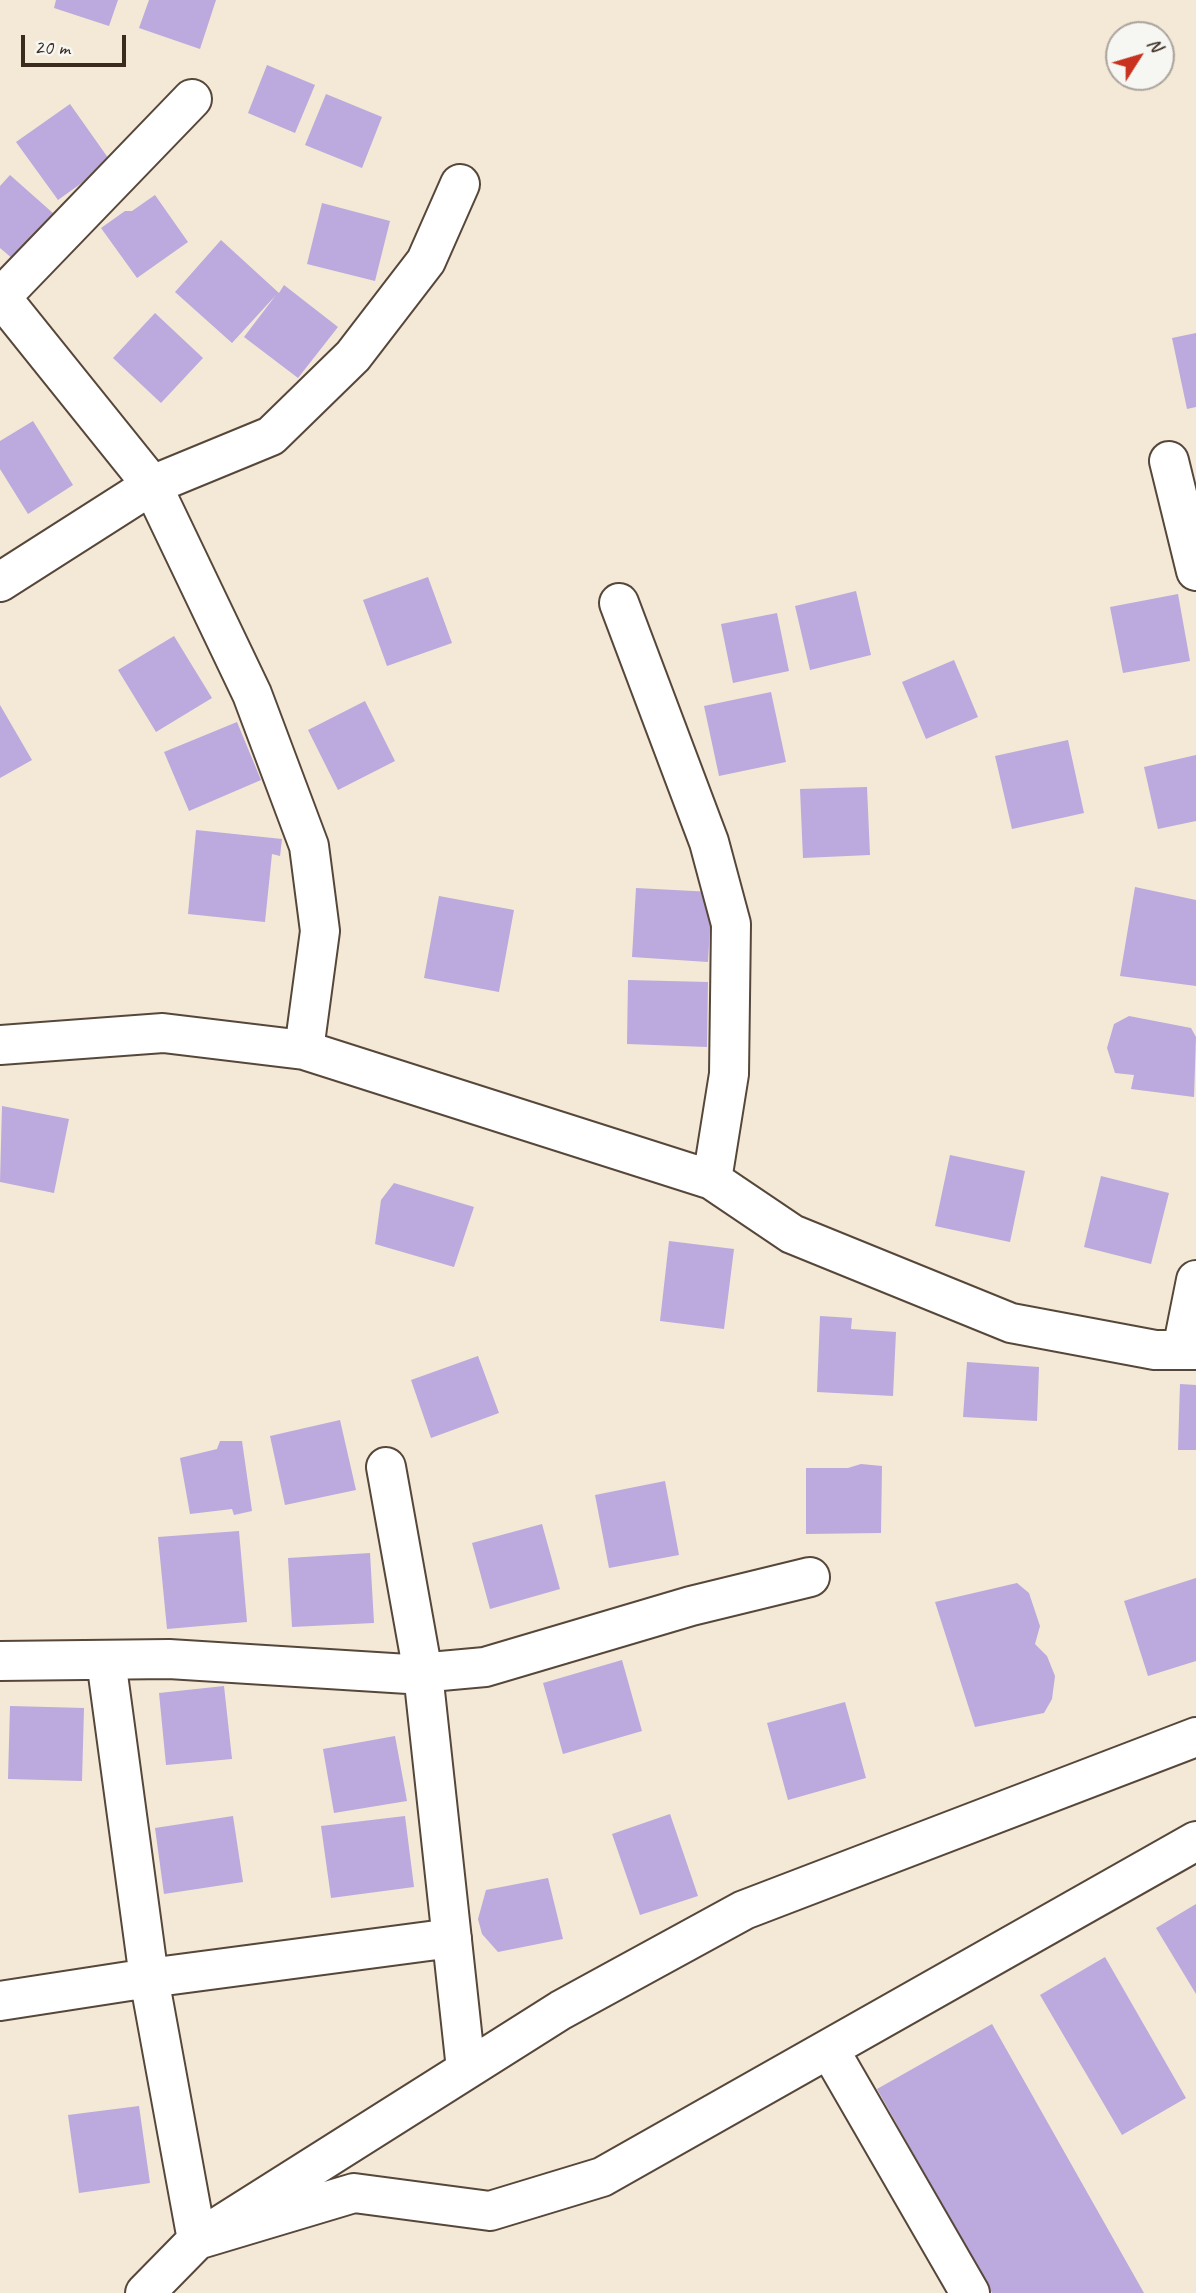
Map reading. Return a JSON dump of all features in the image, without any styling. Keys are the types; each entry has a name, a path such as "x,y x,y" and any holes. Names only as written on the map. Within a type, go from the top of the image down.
{"street":[{"path":"192,99 0,296 152,485 252,694 309,845 320,931 304,1049"},
{"path":"0,582 152,485 271,436 353,356 426,261 460,184"},
{"path":"1170,461 1196,571"},
{"path":"619,603 709,842 731,924 729,1074 712,1180"},
{"path":"0,1045 163,1033 304,1049 712,1180 792,1234 1011,1322 1155,1350 1189,1350 1196,1280"},
{"path":"386,1467 423,1673 466,2069"},
{"path":"0,1661 169,1659 395,1673 485,1667 691,1606 810,1577"},
{"path":"106,1660 149,1978 197,2240"},
{"path":"145,2293 197,2240 561,2010 744,1910 1196,1737"},
{"path":"197,2240 354,2193 490,2211 603,2176 1196,1841"},
{"path":"0,2001 149,1978 452,1938"},
{"path":"829,2049 970,2293"}],"building":[{"path":"56,0 118,0 109,26 54,8"},
{"path":"149,0 216,0 200,49 139,28"},
{"path":"267,65 315,85 295,133 248,113"},
{"path":"326,94 382,117 362,168 305,145"},
{"path":"70,104 111,162 58,200 16,142"},
{"path":"10,175 54,214 13,259 0,248 0,186"},
{"path":"155,195 188,242 137,278 101,228"},
{"path":"322,203 390,221 375,281 307,264"},
{"path":"221,240 279,293 284,285 338,327 298,378 244,337 276,295 232,343 175,292"},
{"path":"155,313 203,358 161,403 113,358"},
{"path":"1196,333 1196,407 1187,409 1172,338"},
{"path":"33,421 73,485 28,514 0,469 0,441"},
{"path":"428,577 452,643 387,666 363,600"},
{"path":"856,591 871,655 810,670 795,606"},
{"path":"1178,594 1190,661 1123,673 1110,607"},
{"path":"777,613 789,671 733,683 721,624"},
{"path":"174,636 212,698 156,732 118,670"},
{"path":"954,660 978,717 926,739 902,682"},
{"path":"771,692 786,762 719,776 704,706"},
{"path":"365,701 395,761 338,790 308,730"},
{"path":"0,705 32,760 0,778"},
{"path":"237,722 261,780 189,811 164,752"},
{"path":"1068,740 1084,813 1012,829 995,756"},
{"path":"1196,755 1196,821 1158,829 1144,767"},
{"path":"867,787 870,855 803,858 800,789"},
{"path":"196,830 282,839 280,856 272,854 265,922 188,914"},
{"path":"1135,887 1196,900 1196,986 1120,976"},
{"path":"636,888 712,892 708,962 632,957"},
{"path":"439,896 514,910 499,992 424,978"},
{"path":"628,980 708,982 707,1047 627,1044"},
{"path":"1129,1016 1191,1028 1196,1037 1194,1097 1131,1089 1134,1075 1115,1073 1107,1048 1114,1024"},
{"path":"2,1106 69,1119 54,1193 0,1182"},
{"path":"950,1155 1025,1171 1010,1242 935,1226"},
{"path":"1101,1176 1169,1193 1151,1264 1084,1247"},
{"path":"394,1183 474,1207 454,1267 375,1244 381,1200"},
{"path":"669,1241 734,1249 724,1329 660,1321"},
{"path":"820,1316 852,1318 851,1329 896,1332 893,1396 817,1392"},
{"path":"478,1356 499,1413 431,1438 411,1380"},
{"path":"967,1362 1039,1367 1037,1421 963,1417"},
{"path":"1180,1384 1196,1385 1196,1450 1178,1450"},
{"path":"340,1420 356,1490 285,1505 270,1436"},
{"path":"220,1441 242,1441 252,1511 234,1515 232,1509 190,1514 180,1458 217,1449"},
{"path":"861,1464 882,1466 881,1533 806,1534 806,1468 848,1468"},
{"path":"665,1481 679,1555 609,1568 595,1495"},
{"path":"542,1524 560,1589 490,1609 472,1543"},
{"path":"239,1531 247,1622 167,1629 158,1537"},
{"path":"370,1553 374,1623 292,1627 288,1558"},
{"path":"1196,1578 1196,1661 1148,1676 1124,1601"},
{"path":"1017,1583 1029,1593 1040,1626 1035,1644 1047,1656 1055,1676 1052,1699 1044,1713 975,1727 935,1602"},
{"path":"622,1660 642,1731 563,1754 543,1683"},
{"path":"224,1686 232,1759 166,1765 159,1693"},
{"path":"845,1702 866,1778 788,1800 767,1723"},
{"path":"10,1706 84,1708 82,1781 8,1779"},
{"path":"395,1736 407,1801 334,1813 323,1749"},
{"path":"670,1814 698,1896 640,1915 612,1834"},
{"path":"233,1816 243,1882 164,1894 155,1828"},
{"path":"405,1816 414,1887 331,1898 321,1826"},
{"path":"548,1878 563,1939 498,1952 482,1934 478,1919 486,1890"},
{"path":"1196,1904 1196,1994 1156,1928"},
{"path":"1105,1957 1186,2098 1122,2135 1040,1995"},
{"path":"992,2024 1144,2293 992,2293 877,2089"},
{"path":"139,2106 150,2183 79,2193 68,2115"}]}
